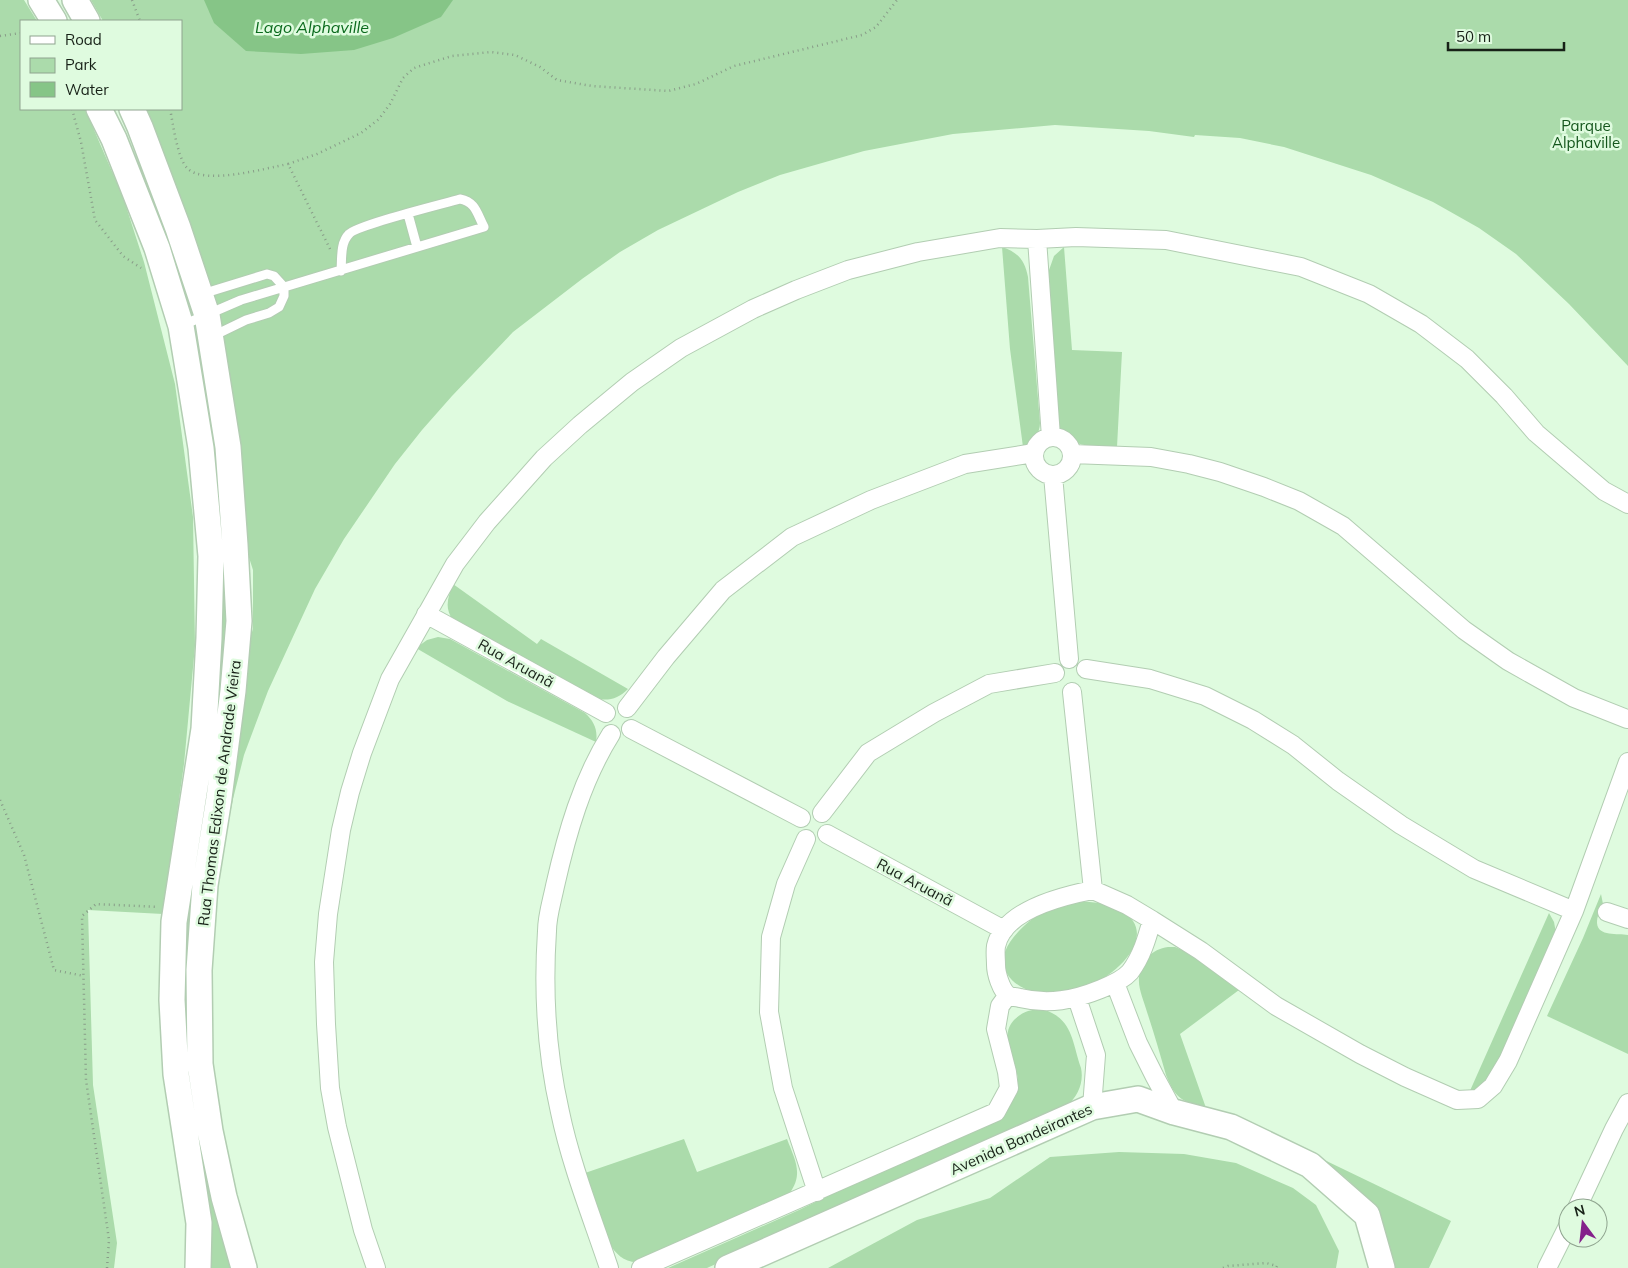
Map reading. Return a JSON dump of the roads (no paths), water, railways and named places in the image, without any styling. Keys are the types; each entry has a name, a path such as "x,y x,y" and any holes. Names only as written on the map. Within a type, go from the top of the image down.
{"street":[{"path":"41,0 53,20"},
{"path":"75,0 87,20"},
{"name":"Rua Thomas Edixon de Andrade Vieira","path":"100,110 114,138 157,248 180,326 201,448 211,556 204,729 174,922 173,990 176,1074 199,1223 198,1268"},
{"name":"Rua Thomas Edixon de Andrade Vieira","path":"132,110 178,228 207,316 228,447 239,621 230,711 206,885 199,970 200,1064 210,1131 224,1196 244,1268"},
{"path":"376,1268 352,1189 330,1088 324,962 327,923 341,830 362,753 390,679 454,564 486,522 544,458 632,382 681,348 753,309 848,270 918,252 1000,238 1076,237 1166,240 1301,267 1369,294 1420,324 1467,359 1504,396 1536,433 1604,491 1628,504"},
{"path":"1037,239 1051,437"},
{"path":"1051,437 1057,437 1066,442 1072,454 1071,463 1068,468 1060,474 1046,474 1038,469 1034,460 1034,453 1039,442 1051,437"},
{"path":"627,708 666,657 723,590 792,537 871,500 965,464 1034,453"},
{"path":"1072,454 1151,457 1188,464 1229,475 1299,501 1342,526 1464,630 1508,661 1574,698 1628,722"},
{"path":"1053,475 1069,659"},
{"name":"Rua Aruanã","path":"426,614 606,713"},
{"path":"1069,659 1079,661 1086,669 1087,677 1085,684 1080,689 1072,692 1065,691 1059,687 1055,680 1055,673 1059,665 1069,659"},
{"path":"1086,669 1150,679 1204,696 1253,720 1293,745 1338,781 1401,825 1474,869 1574,910"},
{"path":"822,813 868,753 934,713 988,684 1055,673"},
{"path":"1072,692 1093,890"},
{"path":"621,706 627,708 634,723 631,729 623,735 611,734 606,730 604,724 606,713 614,707 621,706"},
{"path":"631,729 801,818"},
{"path":"610,1268 574,1166 560,1113 550,1062 546,966 547,929 562,855 585,785 600,750 611,734"},
{"path":"1152,920 1143,950 1129,972 1115,983 1077,998 1056,1002 1035,1002 1008,996 1003,989 996,971 996,946 1004,930 1024,912 1048,901 1093,890 1127,905 1152,920 1201,951 1276,1006 1367,1058 1457,1100 1478,1099 1493,1086 1508,1061 1574,910 1628,762"},
{"path":"811,811 822,813 829,824 827,834 816,841 806,839 801,835 799,828 801,818 811,811"},
{"name":"Rua Aruanã","path":"827,834 1004,930"},
{"path":"806,839 786,884 771,937 769,1012 783,1088 816,1192"},
{"path":"1607,912 1628,919"},
{"path":"1115,983 1138,1042 1174,1112"},
{"path":"642,1268 996,1112 1009,1088 996,1029 1000,1006 1008,996"},
{"path":"1077,998 1096,1055 1092,1107"},
{"name":"Avenida Bandeirantes","path":"728,1268 1092,1107 1138,1099 1174,1112 1231,1127 1310,1165 1367,1215 1382,1268"},
{"path":"1582,1198 1628,1103"},
{"path":"1547,1268 1558,1246"}],"lane":[{"path":"180,326 241,300 341,271 484,227 473,204 468,200 460,199 368,225 350,232 345,240 342,250 341,271"},
{"path":"408,214 417,247"},
{"path":"267,274 274,276 284,287 284,296 279,307 270,313 246,320 207,316 267,274"}],"water":[{"name":"Lago Alphaville","path":"204,0 453,0 441,17 393,38 354,50 301,54 246,51 214,23"}],"park label":[{"name":"Parque Alphaville","path":"1586,134"}]}
